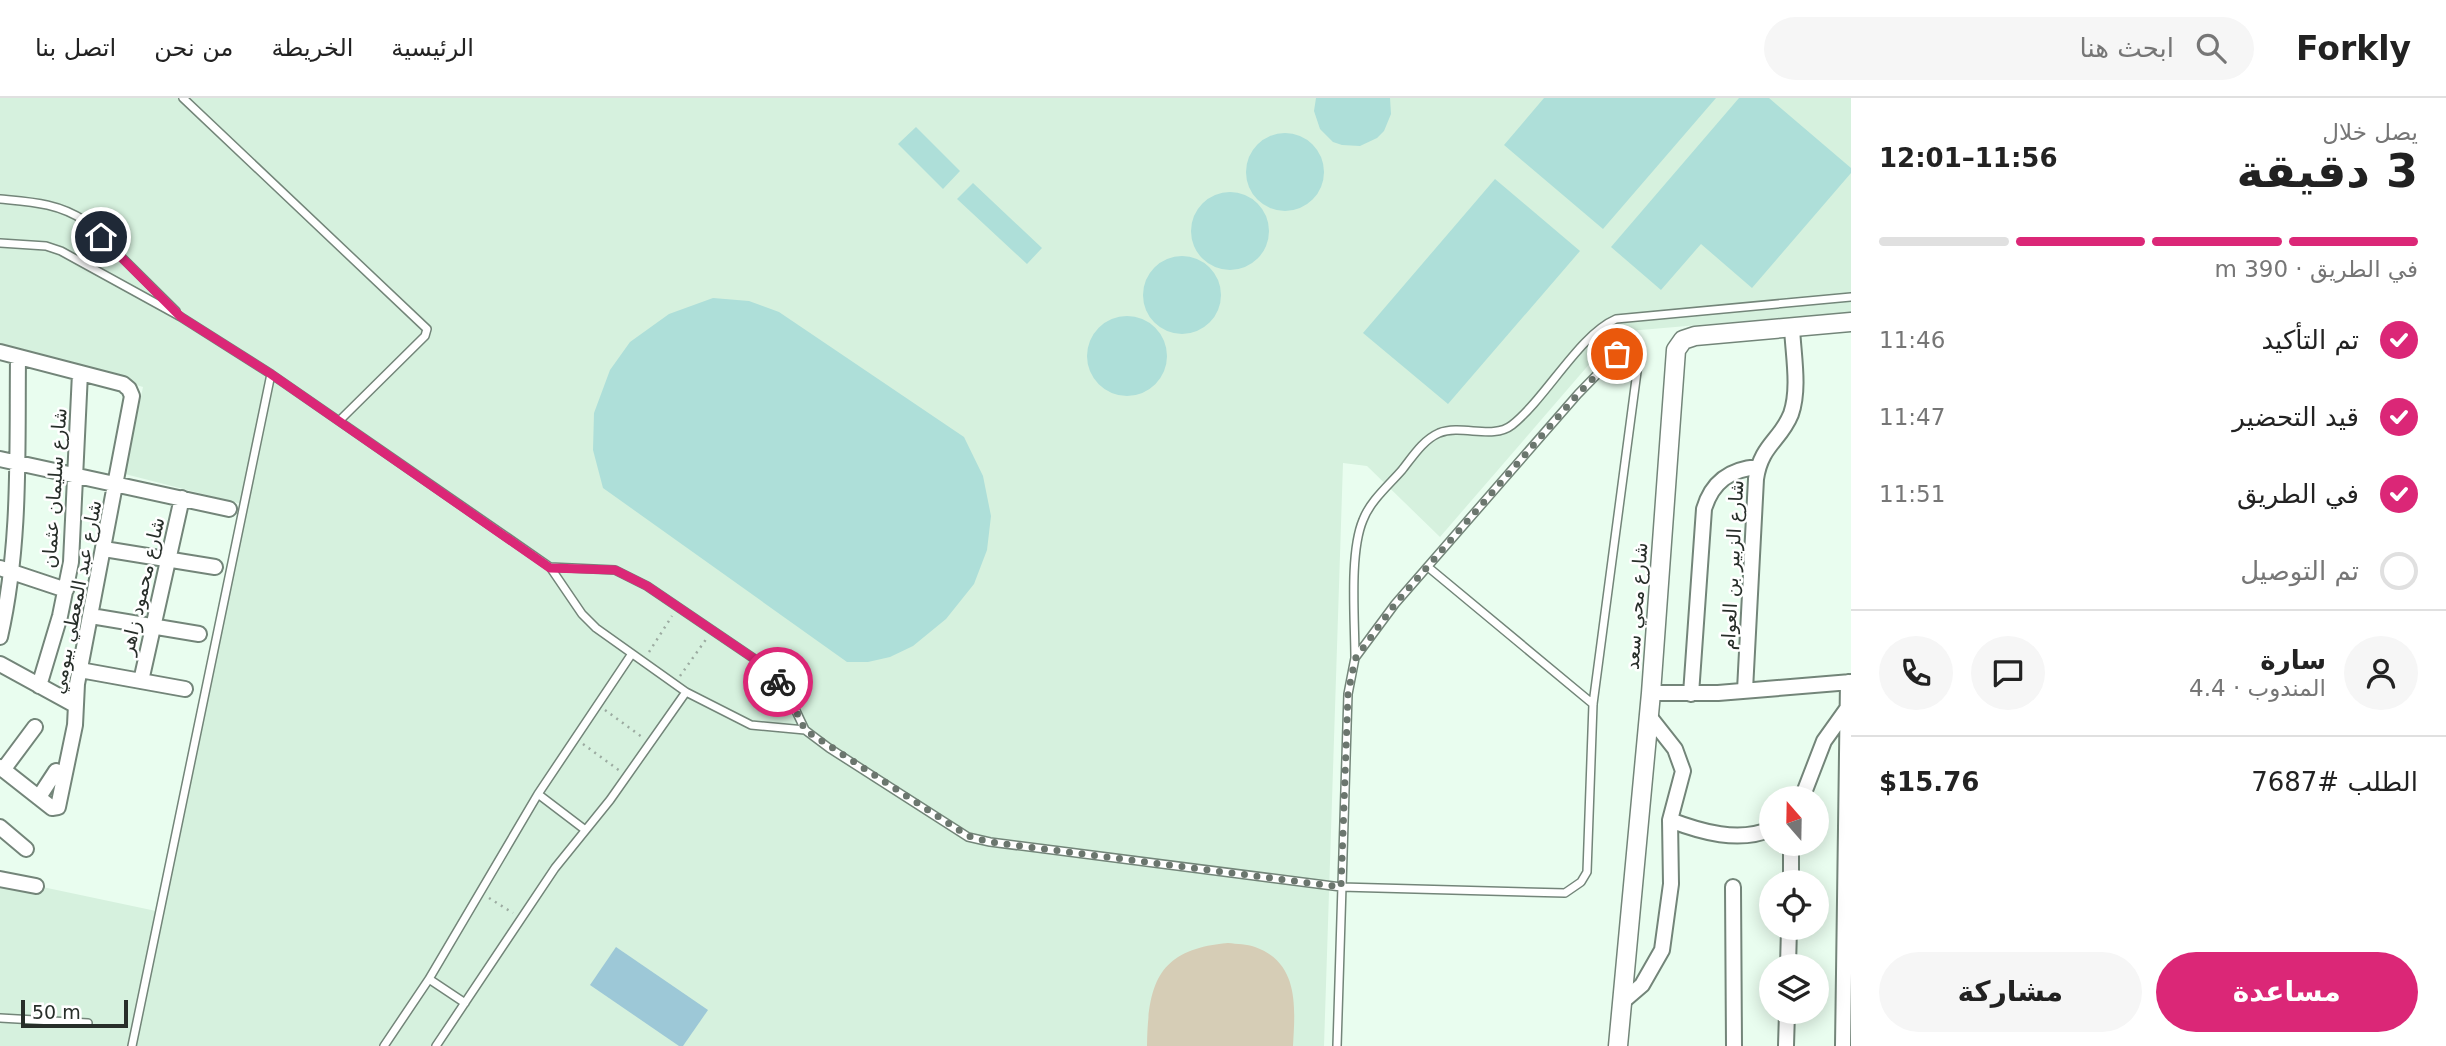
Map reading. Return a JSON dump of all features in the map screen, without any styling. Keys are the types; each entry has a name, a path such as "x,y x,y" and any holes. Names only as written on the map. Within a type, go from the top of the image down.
{"street":[{"name":"شارع محي سعد","path":"1618,1046 1651,692 1676,350 1689,337 1851,322"},
{"name":"شارع الزبير بن العوام","path":"1745,690 1758,467 1769,444 1785,424 1794,402 1792,327"},
{"path":"0,352 80,373"},
{"path":"0,637 6,570 17,519 18,357"},
{"name":"شارع عبد المعطي بيومي","path":"39,797 52,808 59,806 75,726 80,670 132,396 129,388 122,384 80,373"},
{"name":"شارع سليمان عثمان","path":"39,686 66,590 74,533 80,373"},
{"path":"0,459 229,509"},
{"path":"1691,694 1704,509 1714,486 1723,478 1745,468 1758,467"},
{"name":"شارع محمود زاهر","path":"141,681 181,498"},
{"path":"104,549 215,567"},
{"path":"6,570 66,590"},
{"path":"91,616 199,634"},
{"path":"0,664 75,705"},
{"path":"80,670 186,689"},
{"path":"1651,692 1691,694 1850,683 1843,1046"},
{"path":"1807,786 1824,741 1849,706"},
{"path":"1621,1003 1642,985 1662,950 1671,884 1670,820 1682,783 1681,759 1649,716"},
{"path":"35,727 2,769 39,797 56,771"},
{"path":"1670,820 1719,834 1759,833"},
{"path":"0,827 26,849"},
{"path":"0,879 36,886"},
{"path":"1733,887 1734,1046"},
{"path":"1786,1046 1787,1024"}],"lane":[{"path":"183,98 427,329 425,335 339,421"},
{"path":"0,200 51,205 69,210 85,221 181,317"},
{"path":"0,243 46,246 61,251 181,317 271,374 550,568 582,614 642,663 686,692 751,725 805,730 968,836 990,842 1341,887 1553,894 1572,891 1587,872 1594,704 1626,446 1640,369 1640,349 1636,345 1626,347 1617,354 1578,394 1395,604 1355,659"},
{"path":"1337,1046 1348,694 1355,659 1357,547 1363,520 1376,499 1424,442 1449,430 1490,431 1511,426 1540,398 1593,335 1616,319 1851,297"},
{"path":"132,1046 271,374"},
{"path":"1429,567 1594,704"},
{"path":"550,568 615,570 647,586 765,666 788,694 805,730"},
{"path":"384,1046 429,979 538,794 631,655"},
{"path":"436,1046 584,829 627,776 686,692"},
{"path":"538,794 584,829"},
{"path":"429,979 465,1003"},
{"path":"0,1018 88,1023"}],"path":[{"path":"642,663 678,608"},
{"path":"674,684 712,631"},
{"path":"597,704 650,743"},
{"path":"574,738 627,776"},
{"path":"480,892 521,919"}],"shaded area":[{"path":"0,98 1851,98 1851,312 1617,332 1440,537 1367,466 1343,463 1324,1046 0,1046 0,878 156,911 242,504 125,474 143,387 0,344"},
{"path":"1228,943 1255,947 1270,954 1280,964 1292,989 1293,1046 1147,1046 1150,1004 1162,973 1186,953"}],"water":[{"path":"616,947 708,1010 683,1046 679,1046 590,985"}],"building":[{"path":"1316,98 1390,98 1391,114 1384,131 1377,138 1360,146 1342,145 1333,142 1320,129 1314,111"},
{"path":"1544,98 1716,98 1603,229 1504,145"},
{"path":"1739,98 1769,98 1851,168 1851,173 1752,288 1701,244 1661,290 1611,247"},
{"path":"916,127 960,171 943,189 898,144"},
{"path":"1285,133 1300,136 1312,145 1321,157 1324,172 1321,187 1312,199 1300,208 1285,211 1270,208 1258,199 1249,187 1246,172 1249,157 1258,145 1270,136"},
{"path":"1495,179 1580,251 1448,404 1363,333"},
{"path":"973,183 1042,248 1027,264 957,199"},
{"path":"1230,192 1245,195 1257,204 1266,216 1269,231 1266,246 1257,258 1245,267 1230,270 1215,267 1203,258 1194,246 1191,231 1194,216 1203,204 1215,195"},
{"path":"1182,256 1197,259 1209,268 1218,280 1221,295 1218,310 1209,322 1197,331 1182,334 1167,331 1155,322 1146,310 1143,295 1146,280 1155,268 1167,259"},
{"path":"713,298 749,301 779,312 964,437 983,476 991,516 987,550 974,584 946,619 913,646 890,657 868,662 847,662 603,488 593,450 594,413 610,370 630,342 669,314"},
{"path":"1127,316 1142,319 1155,328 1164,341 1167,356 1164,371 1155,384 1142,393 1127,396 1112,393 1099,384 1090,371 1087,356 1090,341 1099,328 1112,319"}],"way so far":[{"path":"778,682 788,694 805,730 828,748 968,836 990,842 1341,887 1348,694 1350,672 1355,659 1395,604 1578,394 1617,354"}],"route":[{"path":"101,237 181,317 271,374 550,568 615,570 647,586 765,666 778,682"}]}
